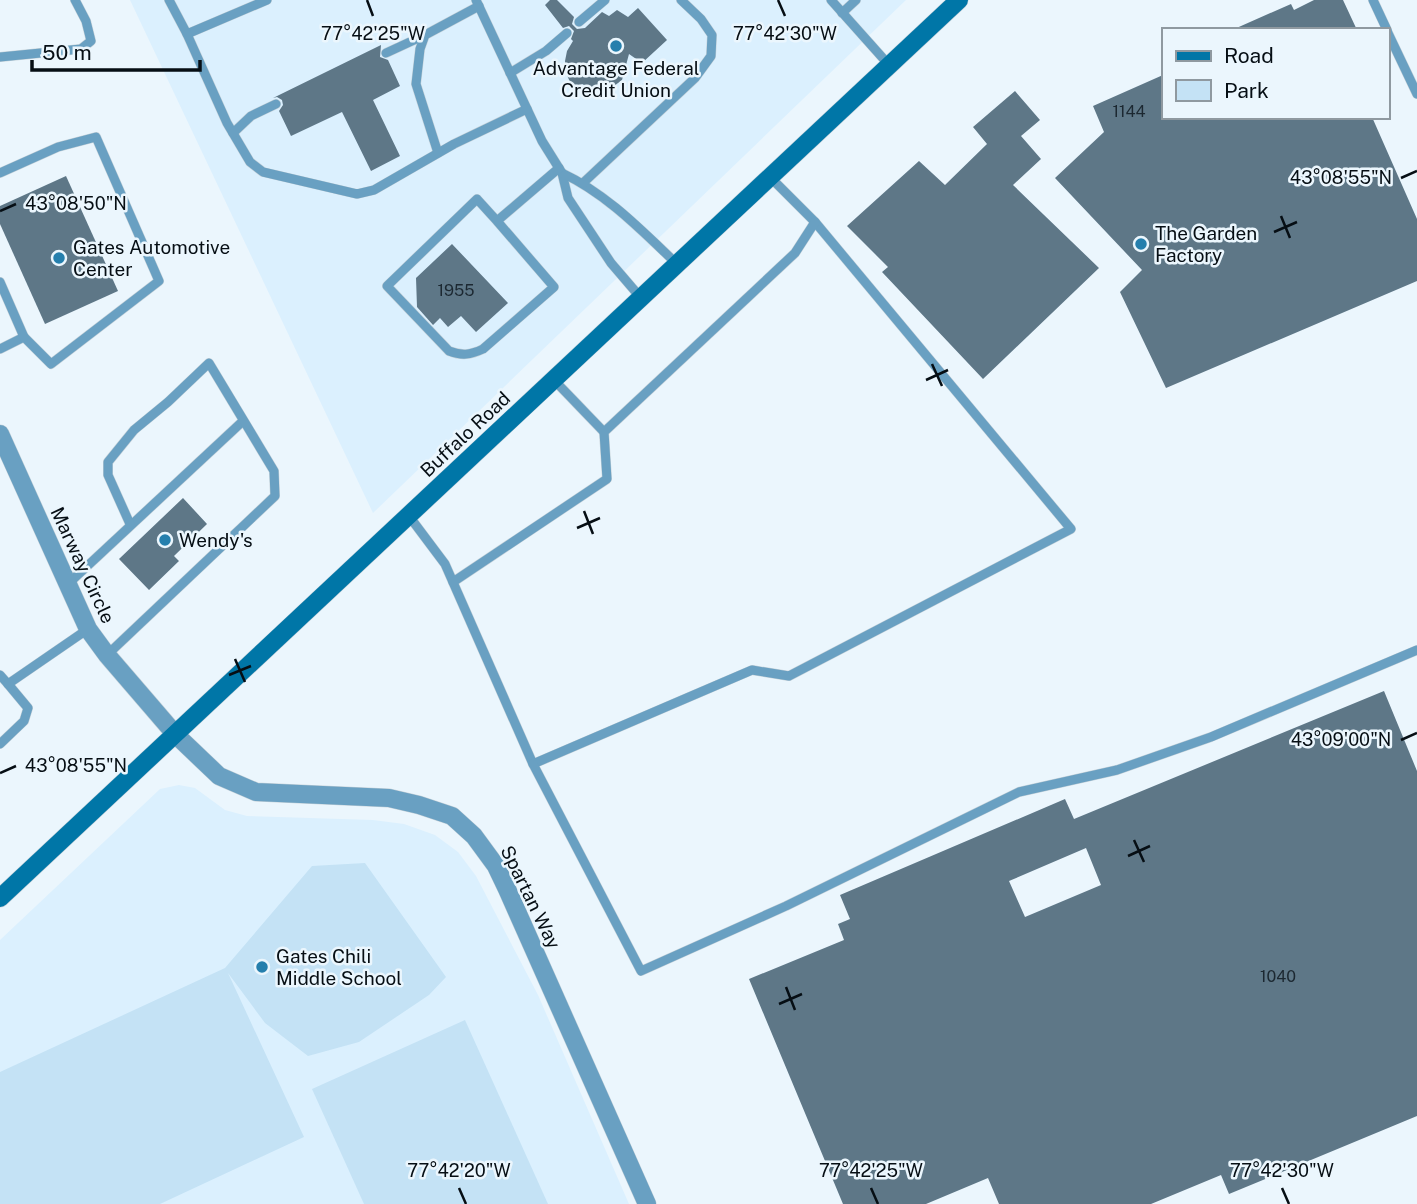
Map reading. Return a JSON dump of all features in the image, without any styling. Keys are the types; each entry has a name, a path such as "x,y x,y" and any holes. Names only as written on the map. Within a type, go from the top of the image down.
{"main road":[{"name":"Buffalo Road","path":"0,898 959,0"}],"street":[{"name":"Marway Circle","path":"0,433 88,629 175,734"},
{"name":"Spartan Way","path":"175,734 219,776 237,786 256,792 389,798 439,810 452,816 474,836 496,866 507,889 646,1204"}],"lane":[{"path":"0,57 81,48 91,41 86,21 75,0"},
{"path":"169,0 233,133 250,162 262,172 357,194 374,190 438,153 527,109"},
{"path":"187,34 267,0"},
{"path":"579,22 605,0"},
{"path":"583,183 695,78 711,56 712,36 701,19 681,0"},
{"path":"831,0 889,65"},
{"path":"842,13 856,0"},
{"path":"1373,0 1386,28"},
{"path":"386,53 425,35 478,3 542,141 561,171 568,198 611,263 641,298"},
{"path":"510,73 546,51 567,33"},
{"path":"1389,34 1417,94"},
{"path":"425,35 420,50 416,85 438,153"},
{"path":"233,133 251,116 276,104"},
{"path":"0,173 58,147 96,137 159,281 51,364 24,337 0,282"},
{"path":"561,171 583,183 634,224 677,264"},
{"path":"497,221 561,171"},
{"path":"533,764 752,670 789,676 1071,529 816,222 771,177"},
{"path":"477,199 497,221 554,287 483,349 473,354 460,355 449,351 387,286 477,199"},
{"path":"604,432 795,253 816,222"},
{"path":"0,349 24,337"},
{"path":"107,655 275,496 274,471 209,363 134,430 108,461 108,475 130,524"},
{"path":"453,582 607,479 604,432 554,380"},
{"path":"68,584 243,421"},
{"path":"409,516 445,564 533,764 641,971 786,906 1019,792 1117,770 1212,737 1417,650"},
{"path":"8,684 88,629"},
{"path":"0,675 28,708 24,721 0,744"}],"shaded area":[{"path":"130,0 906,0 373,513"},
{"name":"Gates Chili Middle School","path":"179,785 195,788 225,810 247,816 373,820 404,824 435,835 458,852 476,876 538,995 629,1204 0,1204 0,940 160,789"}],"green space":[{"path":"365,863 446,977 429,995 359,1042 308,1056 265,1023 228,973 304,1137 160,1204 0,1204 0,1072 225,968 312,866"},
{"path":"465,1020 548,1204 364,1204 312,1089"}],"building":[{"name":"Advantage Federal Credit Union","path":"550,0 557,0 574,17 572,24 577,29 585,28 602,12 609,16 617,10 628,17 638,8 667,40 642,63 629,54 622,80 614,86 597,91 582,84 574,91 566,73 565,61 574,31 569,26 563,28 545,5"},
{"path":"1314,0 1343,0 1356,28 1237,28 1291,4 1294,10"},
{"path":"381,45 380,57 388,60 400,86 373,100 400,156 371,171 342,112 291,136 279,111 283,105 282,100 273,98"},
{"name":"The Garden Factory","path":"1162,75 1162,119 1373,119 1417,219 1417,281 1166,388 1120,292 1142,270 1055,178 1104,132 1093,106"},
{"path":"1015,91 1040,120 1021,136 1041,159 1013,185 1099,268 983,379 882,272 888,267 847,226 919,161 945,185 987,144 973,127"},
{"name":"Gates Automotive Center","path":"66,176 118,291 45,324 0,224 0,206"},
{"path":"452,244 508,303 476,332 461,316 448,327 440,318 433,325 417,307 416,278"},
{"name":"Wendy's","path":"183,498 207,524 174,556 179,561 149,590 119,559"},
{"path":"1384,691 1417,771 1417,1116 1229,1194 1221,1175 1151,1204 999,1204 988,1178 926,1204 843,1204 749,979 844,940 838,924 850,919 840,895 1065,799 1074,819","holes":["1086,848 1101,885 1025,917 1009,881"]}],"place":[{"name":"Advantage Federal Credit Union","path":"616,46"},
{"name":"The Garden Factory","path":"1141,244"},
{"name":"Gates Automotive Center","path":"59,258"},
{"name":"Wendy's","path":"165,540"},
{"name":"Gates Chili Middle School","path":"262,967"}]}
